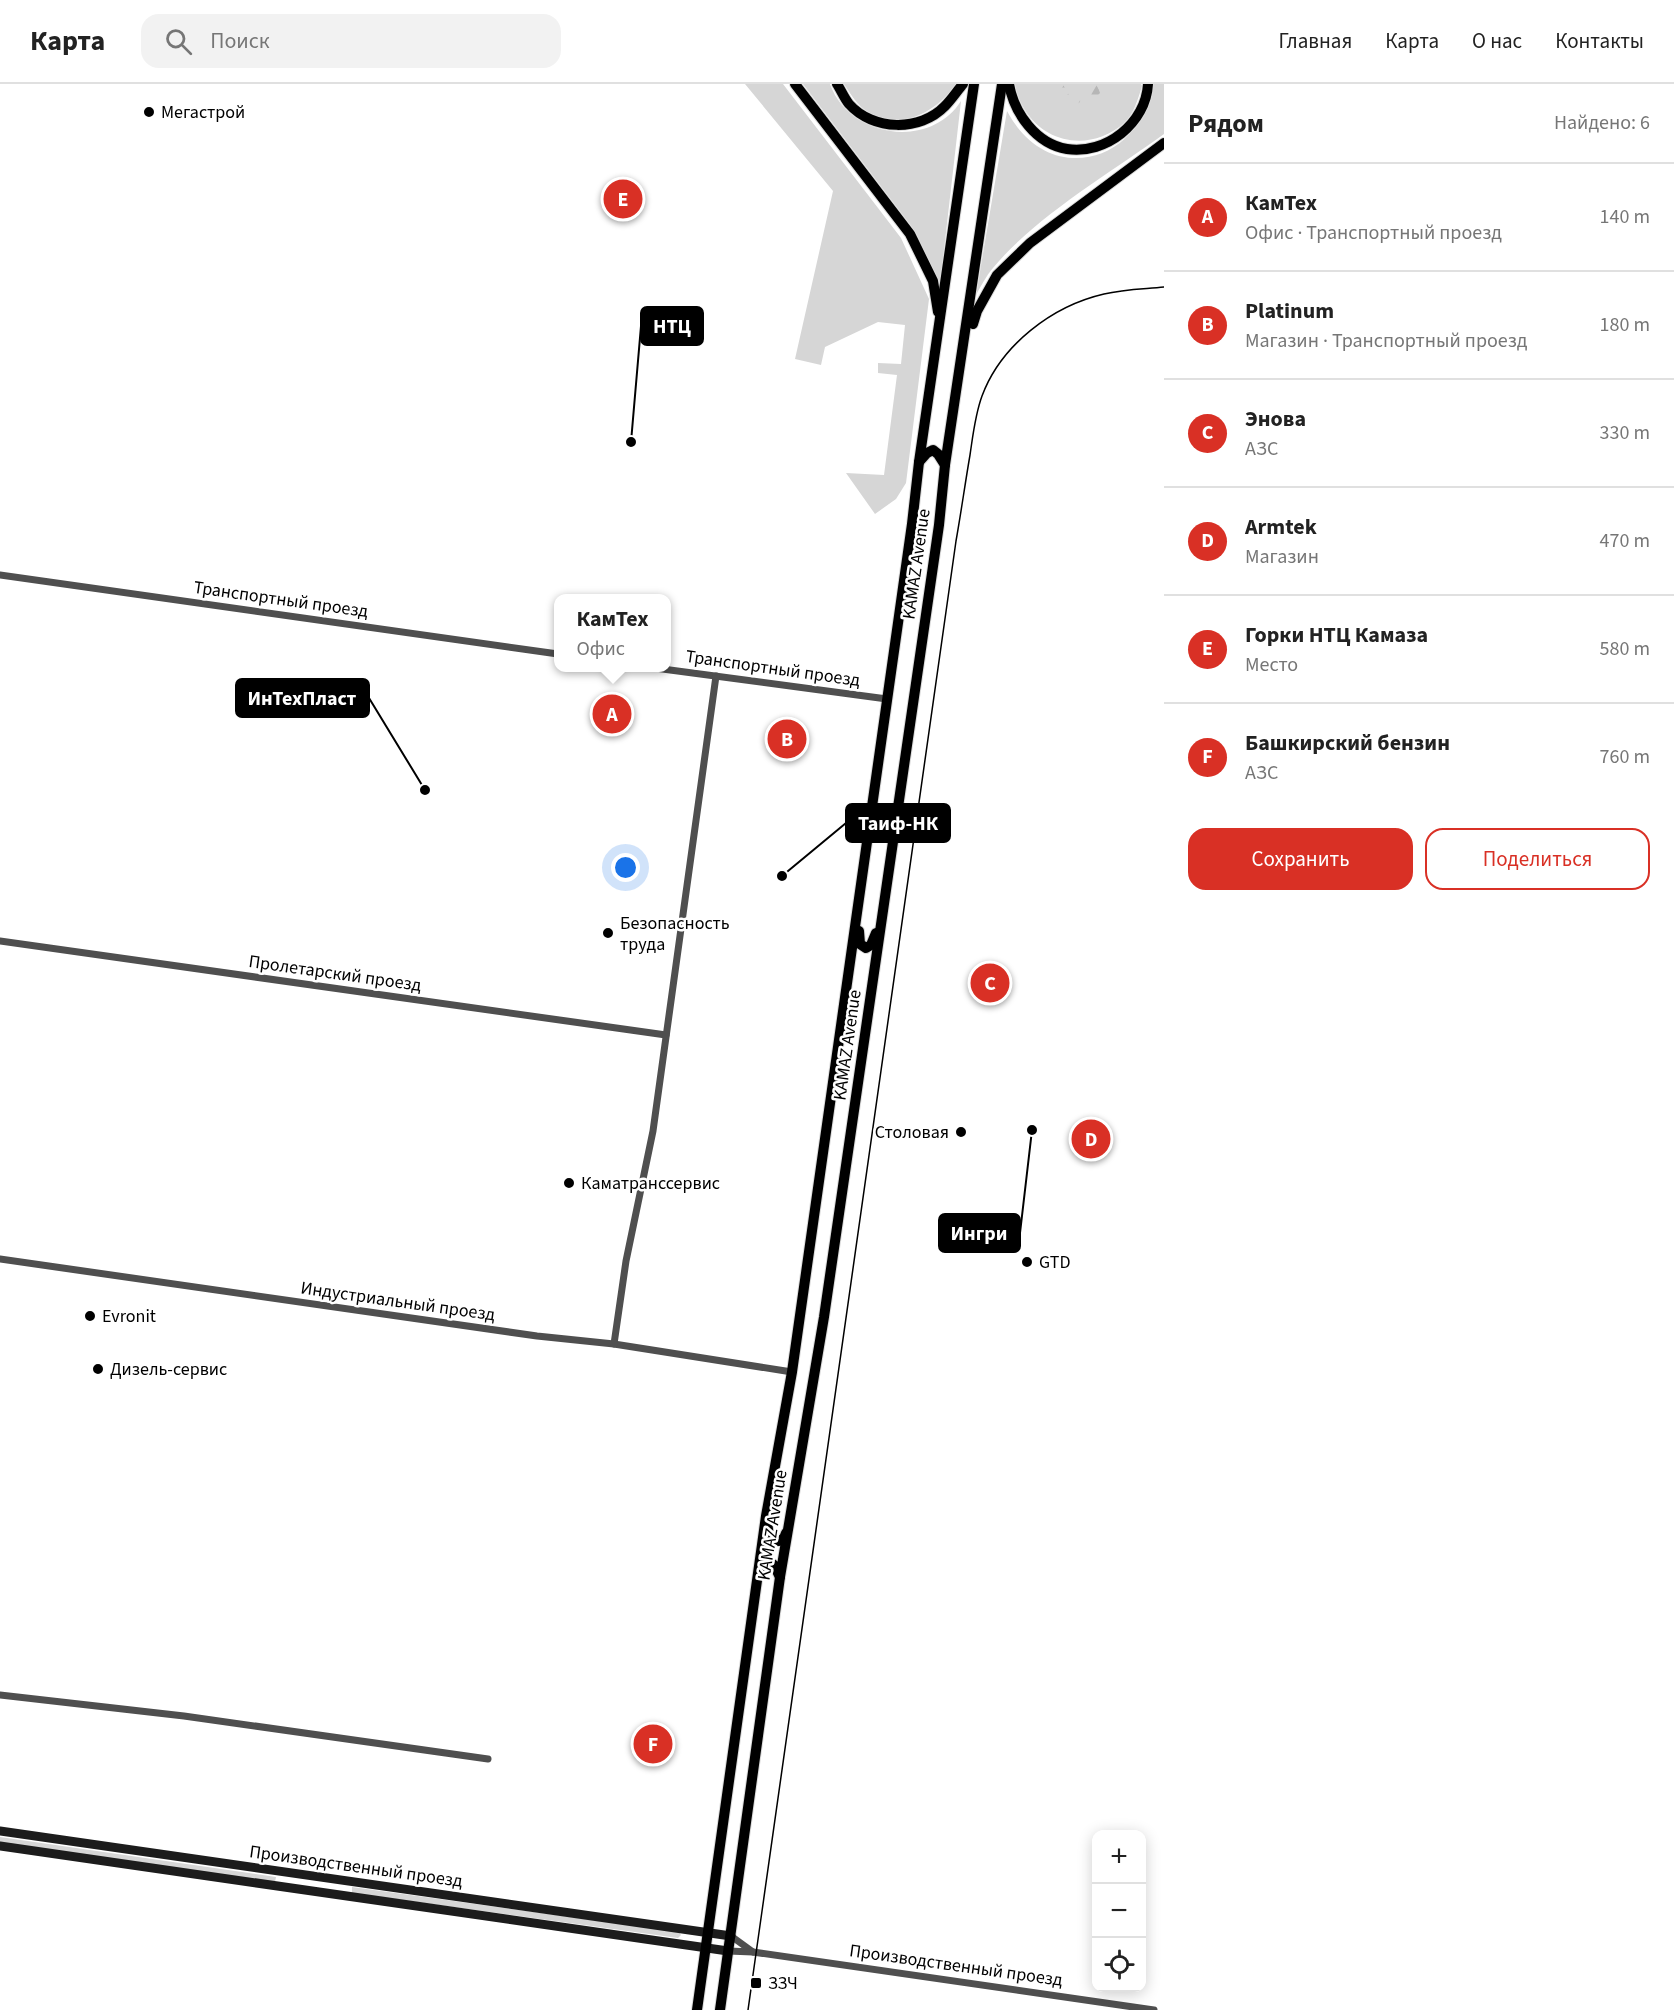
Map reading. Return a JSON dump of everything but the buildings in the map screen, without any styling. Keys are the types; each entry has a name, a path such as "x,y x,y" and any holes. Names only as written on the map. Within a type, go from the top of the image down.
{"main road":[{"path":"795,84 910,234 933,281 939,306 938,343"},
{"path":"837,84 850,105 871,120 896,126 923,121 944,108 963,84"},
{"name":"KAMAZ Avenue","path":"697,2010 766,1516 792,1372 974,84"},
{"name":"KAMAZ Avenue","path":"720,2010 780,1577 824,1317 939,525 945,465 1002,84"},
{"path":"1009,84 1019,113 1031,129 1048,141 1067,148 1090,147 1111,141 1130,126 1143,106 1148,84"},
{"path":"963,356 977,311 997,275 1030,243 1164,143"},
{"path":"919,462 933,450 945,465"},
{"path":"857,916 860,944 866,948 871,945 881,922"},
{"path":"766,1516 769,1532 774,1539 779,1541 784,1538 788,1529"},
{"path":"759,1571 770,1562 780,1577"}],"street":[{"name":"Транспортный проезд","path":"0,574 554,653"},
{"name":"Транспортный проезд","path":"671,670 887,699"},
{"path":"614,1344 626,1261 652,1131 716,676"},
{"name":"Пролетарский проезд","path":"0,941 666,1035"},
{"name":"Индустриальный проезд","path":"0,1259 537,1336 614,1344 792,1372"},
{"path":"0,1695 184,1716 488,1759"},
{"name":"Производственный проезд","path":"0,1832 730,1936 753,1952"},
{"name":"Производственный проезд","path":"0,1846 1154,2010"},
{"path":"310,1890 312,1877"}],"green space":[{"path":"745,84 783,84 901,238 929,299 906,483 896,499 875,514 846,473 884,475 897,375 878,373 878,363 901,364 905,325 878,322 825,347 821,365 795,359 833,191"},
{"path":"803,84 830,84 840,102 854,116 872,126 891,131 911,131 930,127 947,117 961,101 940,285 912,227"},
{"path":"844,84 956,84 939,103 928,110 917,116 893,120 880,118 868,112 854,100"},
{"path":"1015,84 1141,84 1142,86 1133,111 1124,123 1098,138 1071,140 1057,137 1034,122 1025,110"},
{"path":"1052,84 1097,84 1100,93 1093,100 1086,92 1079,103 1072,104 1065,97 1072,90 1071,87 1057,88"},
{"path":"1153,84 1164,84 1164,134 1051,213 1010,249 993,268 976,295 1007,111 1024,135 1045,150 1067,157 1090,157 1111,149 1130,134 1144,112"},
{"path":"0,1837 276,1877 275,1882 0,1843"},
{"path":"352,1887 679,1932 681,1935 678,1938 352,1893"}],"tram line":[{"path":"748,2010 956,541 978,410 991,377 1002,360 1015,344 1048,318 1066,308 1104,294 1164,287"}],"place":[{"name":"Мегастрой","path":"149,112"},
{"name":"Горки НТЦ Камаза","path":"623,199"},
{"name":"НТЦ","path":"631,442"},
{"name":"КамТех","path":"612,714"},
{"name":"Platinum","path":"787,739"},
{"name":"ИнТехПласт","path":"425,790"},
{"name":"Таиф-НК","path":"782,876"},
{"name":"Безопасность труда","path":"608,933"},
{"name":"Энова","path":"990,983"},
{"name":"Ингри","path":"1032,1130"},
{"name":"Столовая","path":"961,1132"},
{"name":"Armtek","path":"1091,1139"},
{"name":"Каматранссервис","path":"569,1183"},
{"name":"GTD","path":"1027,1262"},
{"name":"Evronit","path":"90,1316"},
{"name":"Дизель-сервис","path":"98,1369"},
{"name":"Башкирский бензин","path":"653,1744"},
{"name":"ЗЗЧ","path":"756,1983"}]}
